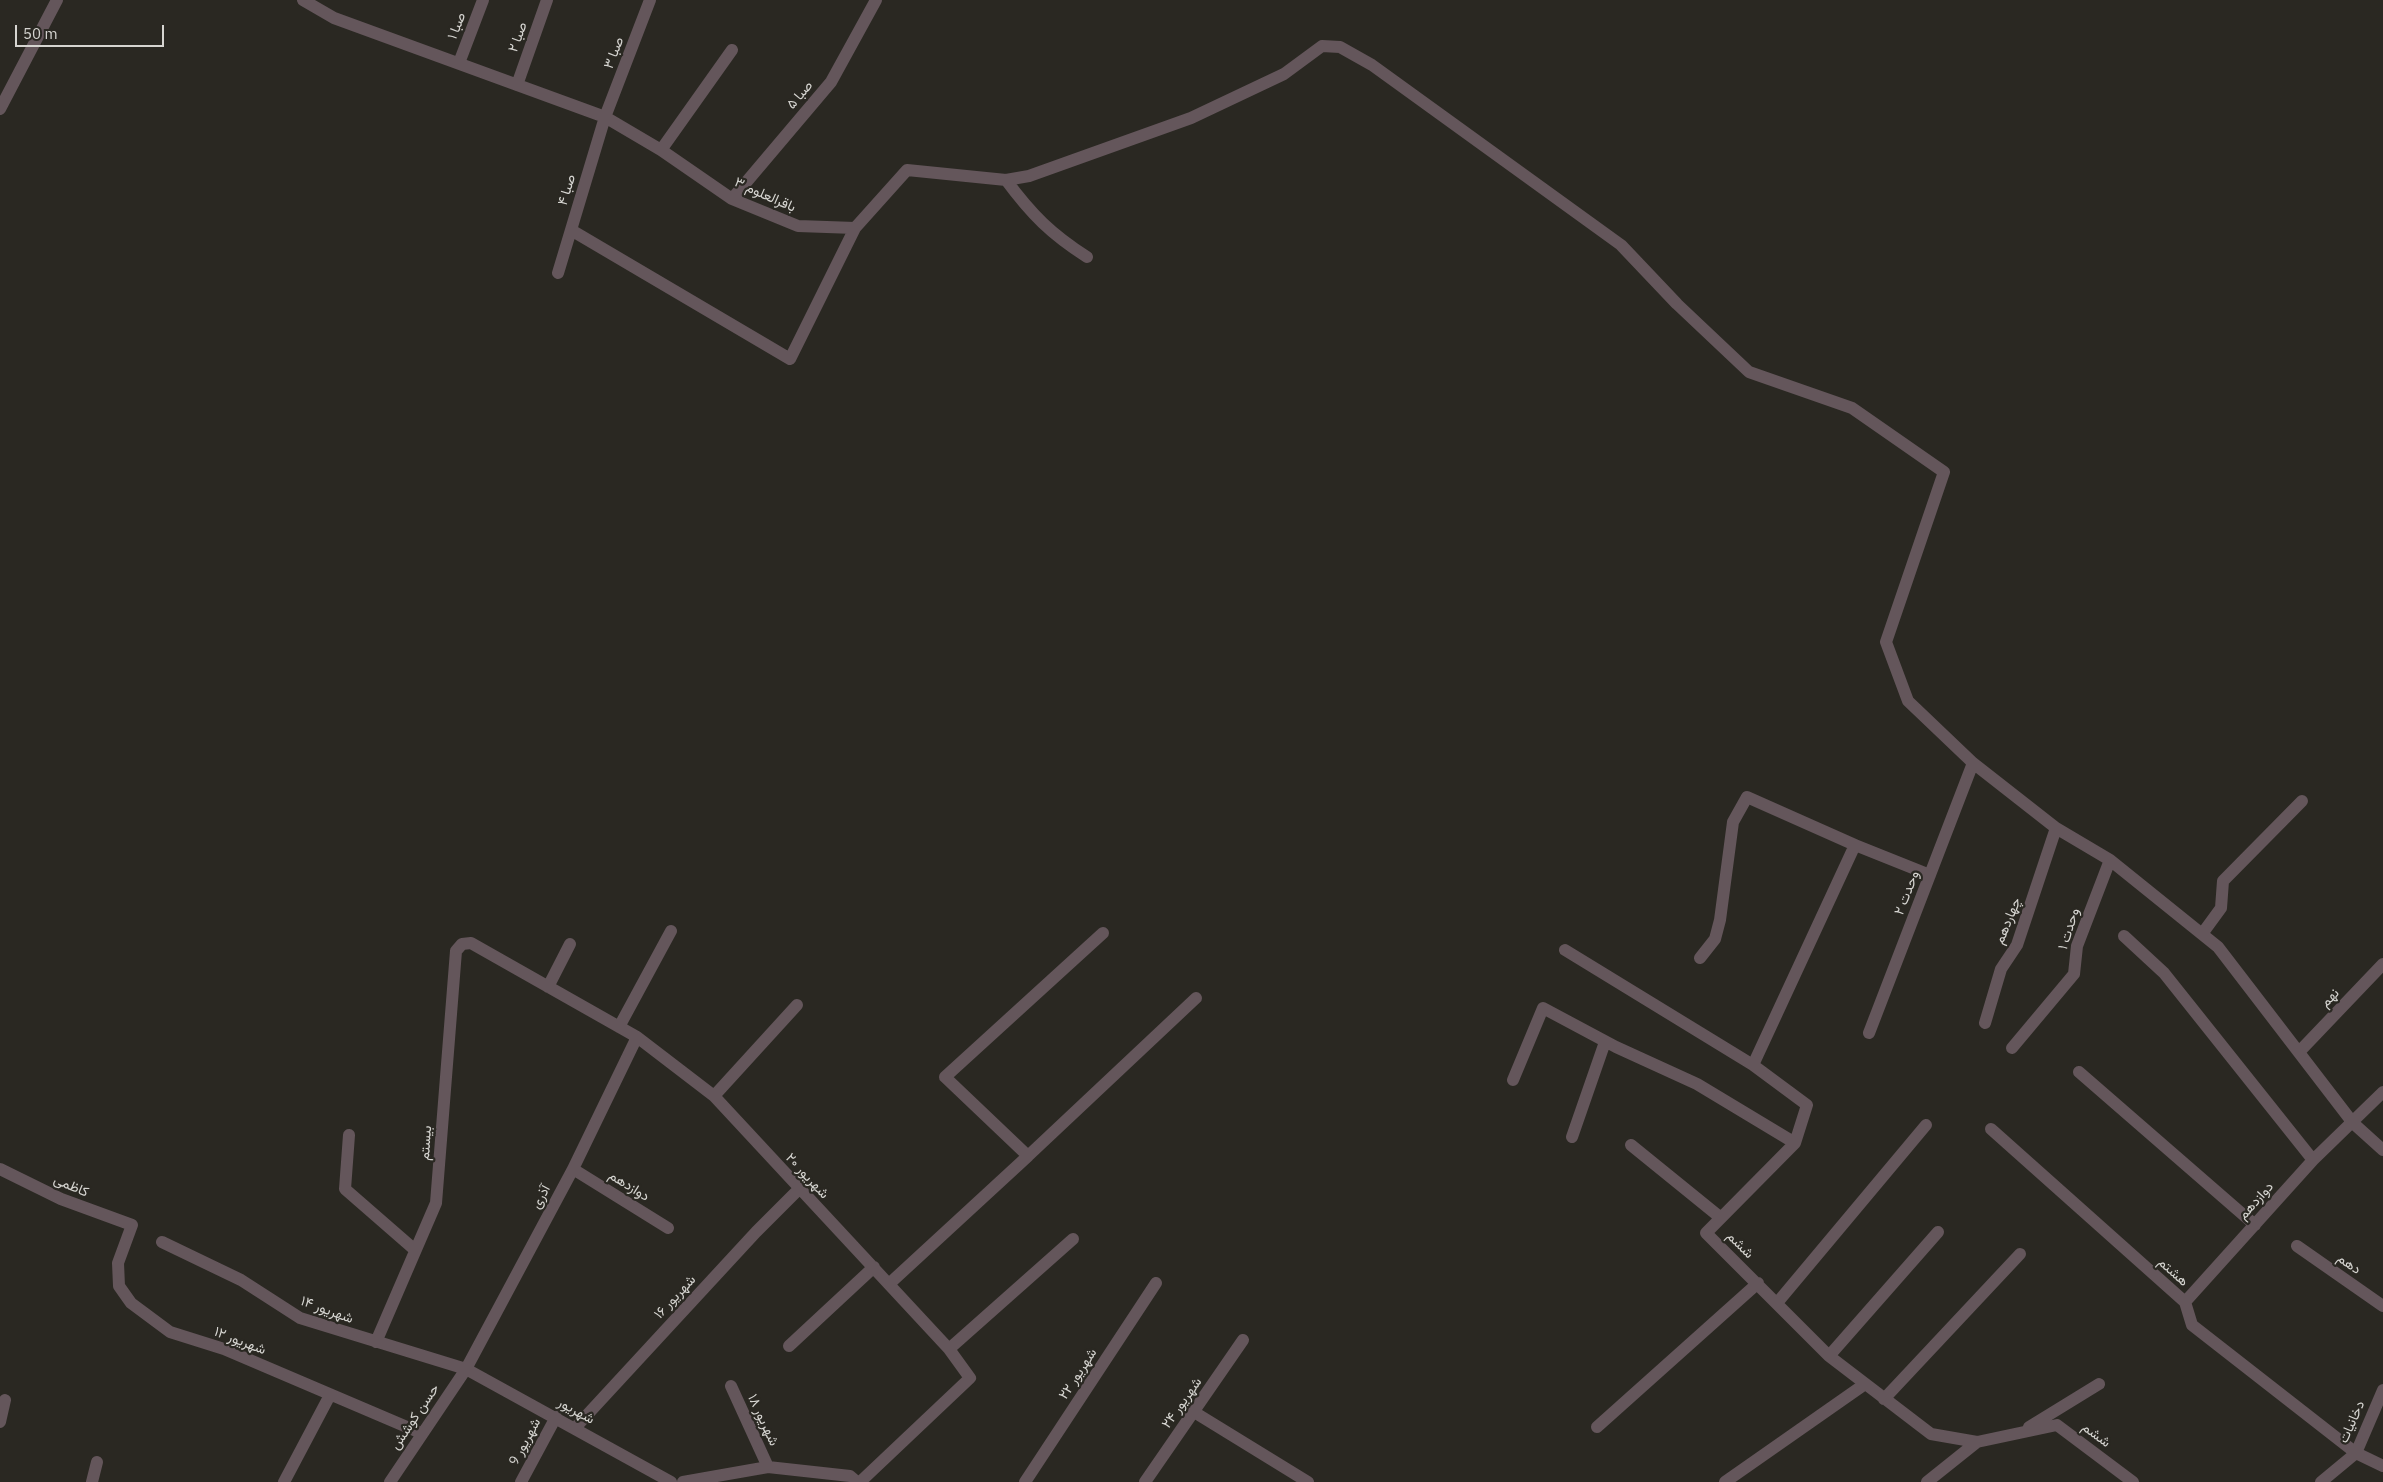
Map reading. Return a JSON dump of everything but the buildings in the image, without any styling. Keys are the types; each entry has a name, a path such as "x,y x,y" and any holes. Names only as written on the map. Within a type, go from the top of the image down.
{"street":[{"path":"0,109 57,0"},
{"name":"باقرالعلوم ۳","path":"303,0 334,18 605,117 661,150 732,198 798,226 854,228"},
{"name":"صبا ۱","path":"459,63 483,0"},
{"name":"صبا ۲","path":"517,85 548,0"},
{"name":"صبا ۳","path":"605,117 650,0"},
{"name":"صبا ۵","path":"732,198 831,82 876,0"},
{"path":"571,230 790,359 854,228 907,170 1006,180 1030,176 1191,118 1284,74 1322,46 1340,47 1372,65 1621,245 1677,304 1749,372 1852,408 1944,472 1886,642 1908,701 1973,763 2056,828 2110,860 2218,947 2353,1122 2383,1150"},
{"path":"661,150 732,50"},
{"name":"صبا ۴","path":"558,273 605,117"},
{"path":"1006,180 1030,212 1058,238 1087,257"},
{"name":"وحدت ۲","path":"1869,1033 1973,763"},
{"path":"1700,958 1715,939 1720,920 1733,822 1747,797 1855,845 1930,875"},
{"path":"2202,934 2221,908 2223,881 2302,801"},
{"name":"چهاردهم","path":"1985,1023 2001,969 2017,945 2056,828"},
{"path":"1753,1064 1855,845"},
{"name":"وحدت ۱","path":"2012,1048 2074,974 2077,946 2110,860"},
{"path":"619,1027 671,931"},
{"path":"1028,1156 946,1077 1103,933"},
{"path":"2124,936 2164,973 2314,1160"},
{"name":"شهریور ۲۰","path":"471,942 637,1037 714,1096 889,1284 948,1349 970,1378 859,1482"},
{"name":"بیستم","path":"376,1342 436,1203 456,951 462,944 471,942"},
{"path":"548,987 570,944"},
{"path":"1513,1080 1543,1008 1605,1042 1697,1084 1795,1143 1807,1105 1753,1064 1565,950"},
{"name":"نهم","path":"2298,1052 2383,964"},
{"path":"889,1284 1196,998"},
{"path":"714,1096 796,1005"},
{"name":"آذری","path":"466,1369 573,1169 637,1037"},
{"path":"1572,1137 1605,1042"},
{"path":"2079,1072 2255,1226"},
{"name":"دوازدهم","path":"2185,1302 2314,1160 2383,1092"},
{"path":"1778,1303 1926,1125"},
{"name":"هشتم","path":"1991,1129 2185,1302 2192,1325 2356,1453 2383,1466"},
{"path":"349,1135 345,1189 415,1250"},
{"name":"ششم","path":"1795,1143 1706,1233 1829,1356 1931,1434 1977,1442 2057,1425 2133,1482"},
{"path":"1630,1145 1721,1218"},
{"name":"کاظمی","path":"0,1169 61,1199 132,1225"},
{"name":"دوازدهم","path":"573,1169 668,1228"},
{"name":"شهریور ۱۶","path":"575,1428 756,1232 799,1189"},
{"name":"شهریور ۱۲","path":"132,1225 118,1263 119,1286 132,1303 170,1332 224,1349 421,1433"},
{"path":"1829,1356 1938,1232"},
{"path":"948,1349 1073,1239"},
{"name":"شهریور ۱۴","path":"162,1242 241,1280 300,1318 466,1369"},
{"name":"دهم","path":"2297,1246 2383,1306"},
{"path":"1884,1399 2020,1254"},
{"path":"789,1346 874,1268"},
{"name":"شهریور ۲۲","path":"1025,1482 1156,1283"},
{"path":"1596,1427 1758,1283"},
{"name":"شهریور ۲۴","path":"1145,1482 1243,1340"},
{"name":"شهریور","path":"466,1369 671,1482"},
{"name":"حسن کوشش","path":"390,1482 421,1433 466,1369"},
{"path":"1726,1482 1865,1384"},
{"path":"2021,1432 2099,1384"},
{"name":"شهریور ۱۸","path":"731,1386 768,1467"},
{"name":"دخانیات","path":"2321,1482 2356,1453 2383,1390"},
{"path":"284,1482 330,1395"},
{"path":"0,1422 5,1400"},
{"path":"1194,1412 1308,1482"},
{"name":"شهریور 9","path":"521,1482 556,1417"},
{"path":"1927,1482 1977,1442"},
{"path":"92,1482 97,1462"},
{"path":"683,1482 768,1467 850,1476 859,1482"}]}
